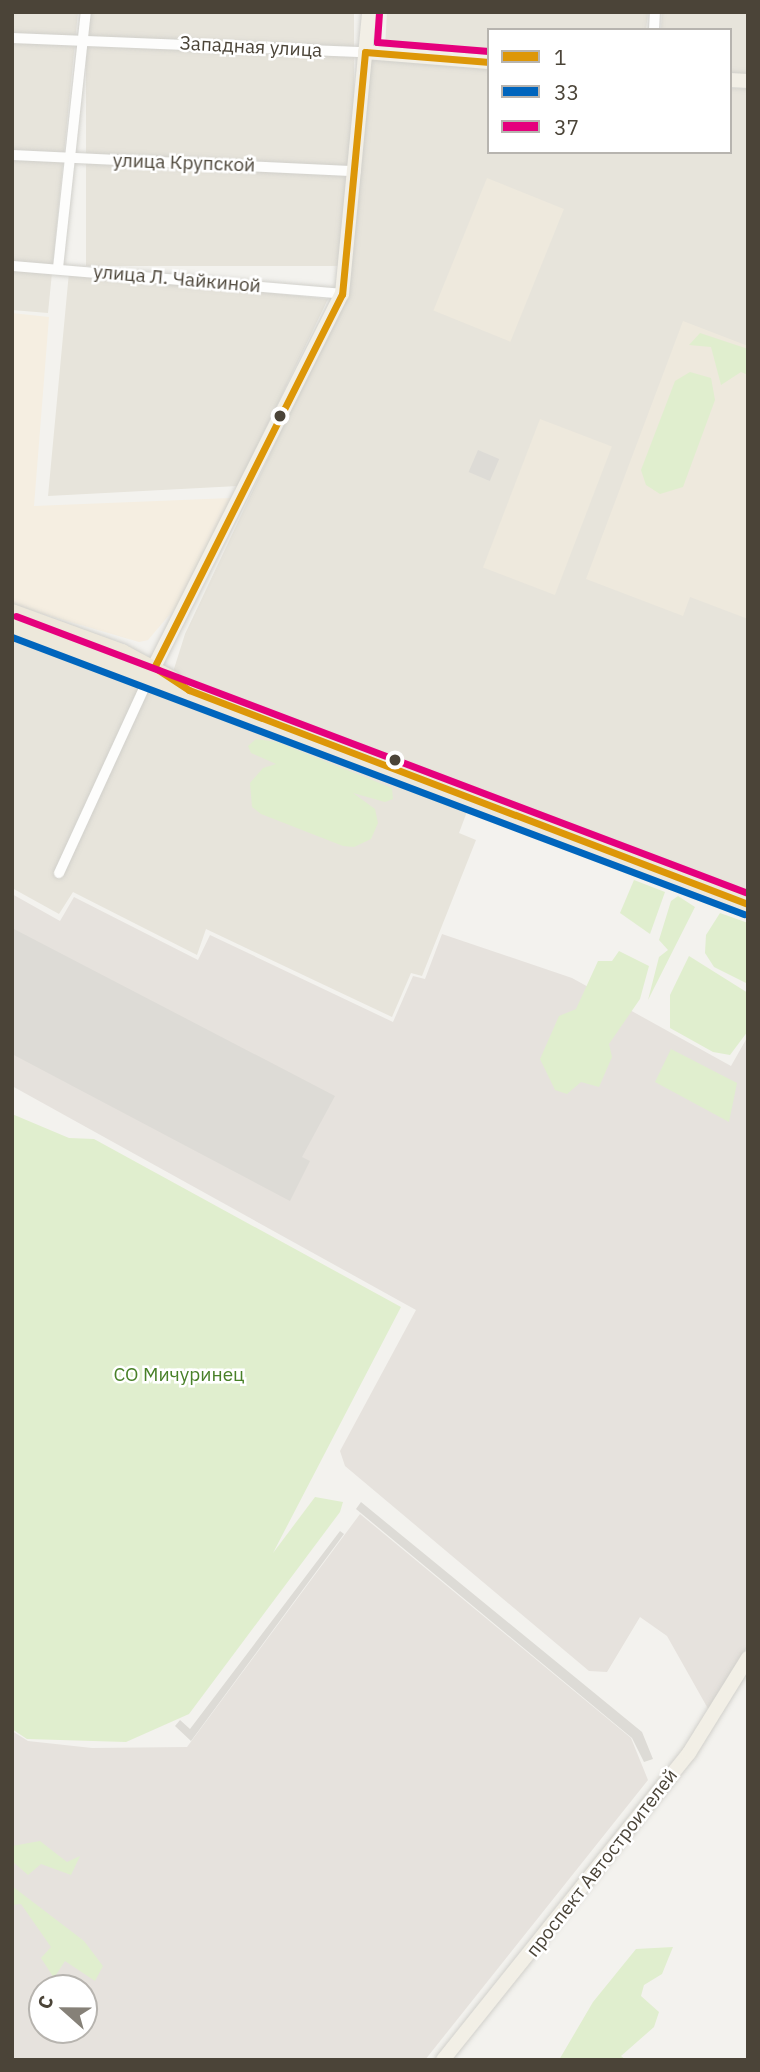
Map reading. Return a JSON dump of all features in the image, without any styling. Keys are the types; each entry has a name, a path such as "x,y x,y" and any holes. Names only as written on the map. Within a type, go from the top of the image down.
{"highway":[{"path":"12,612 122,652 151,672"},
{"path":"12,626 151,672 189,690 748,904"}],"main road":[{"path":"151,672 342,294 356,171 369,12"},
{"name":"Западная улица","path":"365,52 487,62"},
{"name":"проспект Автостроителей","path":"443,2060 682,1763 748,1658"}],"street":[{"path":"58,268 86,12"},
{"name":"Западная улица","path":"12,38 365,52"},
{"name":"улица Крупской","path":"12,155 356,171"},
{"name":"улица Л. Чайкиной","path":"12,266 342,294"},
{"path":"59,873 151,672"}],"shaded area":[{"path":"12,12 78,12 48,313 12,310"},
{"path":"86,12 354,12 354,266 86,266"},
{"path":"387,12 648,12 646,28 487,28 487,55 385,47"},
{"path":"662,12 748,12 748,75 732,74 732,28 661,28"},
{"path":"371,59 487,69 487,154 732,154 732,88 748,89 748,897 173,672 185,634 349,287"},
{"path":"487,178 564,209 510,342 433,311"},
{"path":"69,272 328,299 238,486 48,496"},
{"path":"12,313 49,317 34,506 231,498 177,606 148,640 139,642 12,605"},
{"path":"683,321 748,346 748,619 690,597 683,616 586,579"},
{"path":"540,419 612,447 555,595 483,567"},
{"path":"12,631 468,809 459,833 476,840 422,976 411,973 392,1017 206,929 197,955 73,892 59,914 12,888"},
{"path":"12,894 60,921 74,897 198,960 210,935 393,1022 413,976 425,979 442,934 572,978 731,1066 748,1036 748,1645 711,1714 667,1636 640,1617 607,1672 589,1671 345,1466 340,1451 416,1310 12,1086"},
{"path":"360,1514 631,1738 648,1780 425,2060 12,2060 12,1731 28,1741 92,1748 187,1747"}],"green space":[{"path":"700,333 748,349 748,375 741,372 721,385 711,347 689,345"},
{"path":"690,372 711,378 715,400 683,487 660,494 646,485 641,470 675,381"},
{"path":"256,739 277,742 392,788 393,799 385,802 353,793 375,809 378,823 371,839 354,847 343,846 261,814 252,807 250,783 263,768 276,764 251,753 248,746"},
{"path":"634,880 665,892 650,934 620,913"},
{"path":"678,896 695,907 648,1000 659,957 668,950 659,940 671,901"},
{"path":"720,913 748,923 748,984 714,967 705,953 706,935"},
{"path":"619,951 649,966 640,999 609,1044 612,1057 599,1087 581,1082 567,1094 555,1090 540,1059 559,1016 576,1009 598,961 612,961"},
{"path":"689,956 748,993 748,1031 730,1055 713,1052 670,1028 670,995"},
{"path":"671,1049 737,1083 729,1122 655,1082"},
{"name":"СО Мичуринец","path":"12,1114 69,1138 94,1139 401,1307 273,1553 315,1497 343,1502 340,1512 189,1714 126,1742 27,1739 12,1729"},
{"path":"40,1841 67,1862 80,1856 71,1875 41,1864 28,1875 12,1861 12,1846"},
{"path":"12,1886 84,1941 103,1966 98,1975 84,1974 65,1961 57,1974 51,1974 41,1958 51,1947 21,1904 12,1905"},
{"path":"673,1947 662,1974 644,1985 641,1996 659,2012 654,2027 621,2056 626,2060 559,2060 593,2002 636,1949"}],"building":[{"path":"478,450 499,459 490,481 469,472"},
{"path":"12,928 335,1096 302,1157 310,1161 290,1201 12,1054"},
{"path":"361,1502 642,1732 653,1759 644,1762 632,1738 356,1509"},
{"path":"340,1531 344,1534 191,1741 175,1726 180,1720 190,1729"}],"transit line":[{"name":"37","path":"379,13 377,42 487,51"},
{"name":"1","path":"487,62 365,52 342,294 154,667 189,690 748,904"},
{"name":"37","path":"16,616 748,893"},
{"name":"33","path":"12,637 744,914"}]}
